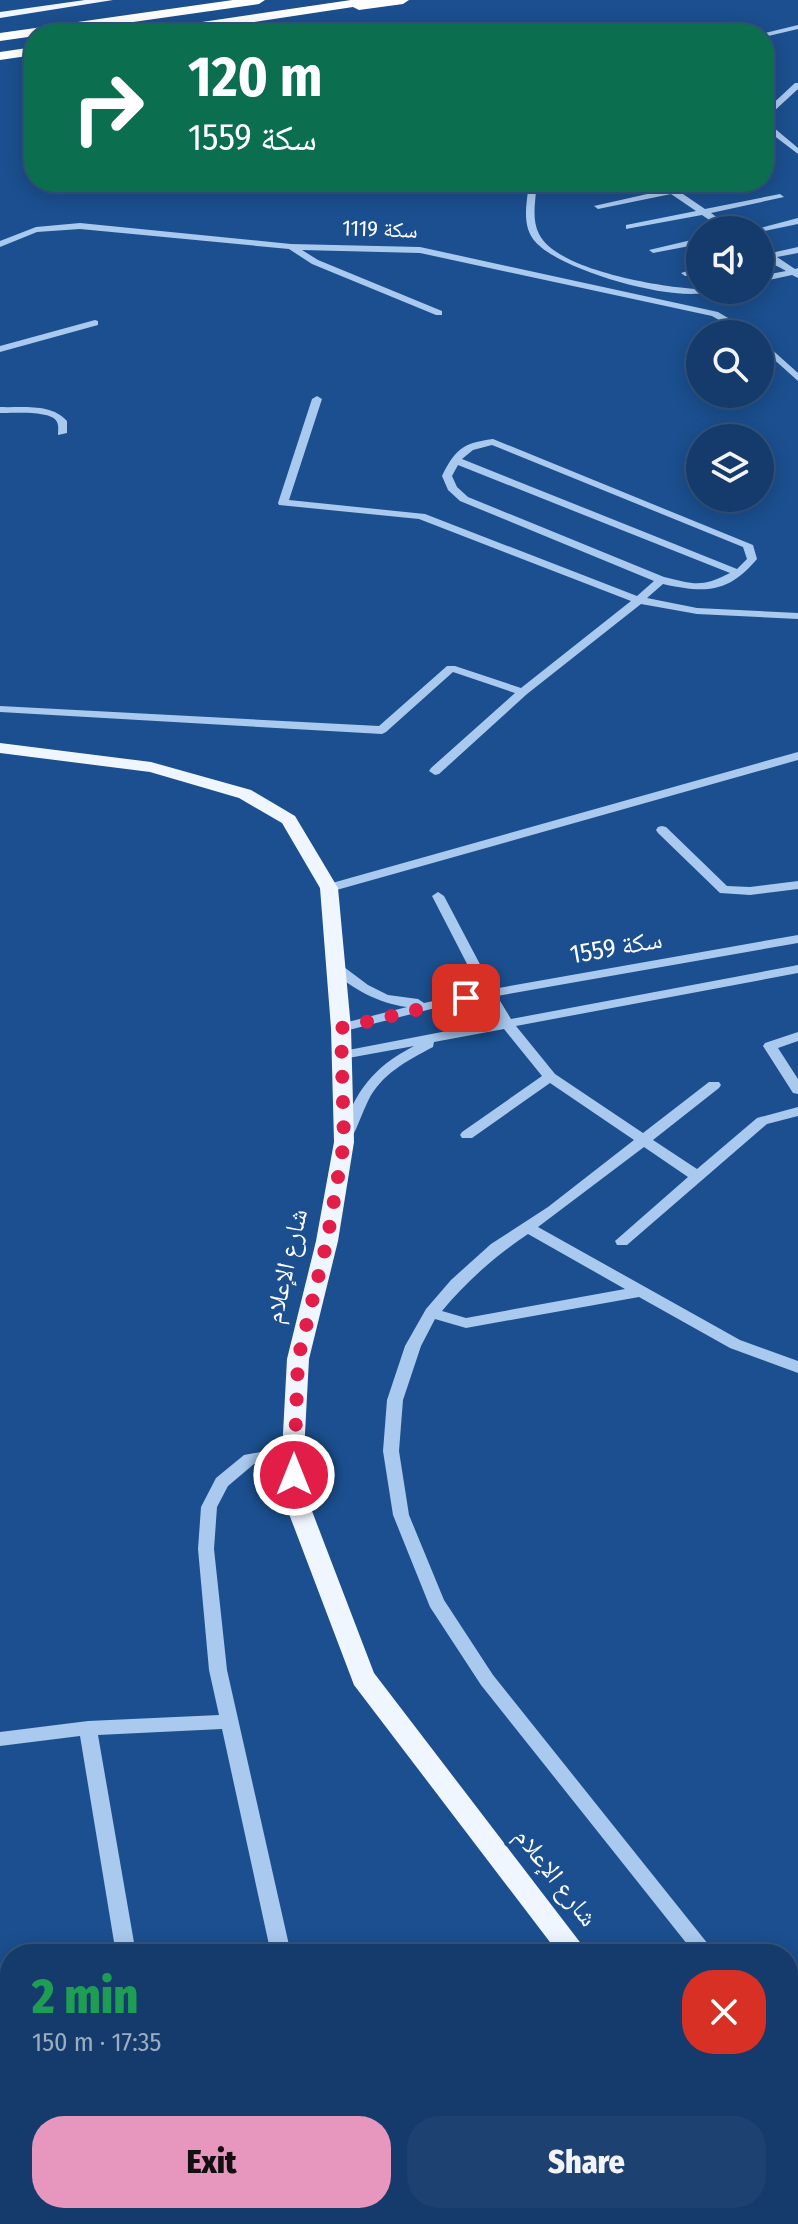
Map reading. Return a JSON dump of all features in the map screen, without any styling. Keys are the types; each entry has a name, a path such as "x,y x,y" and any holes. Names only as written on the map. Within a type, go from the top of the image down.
{"highway":[{"path":"91,24 259,0"},
{"path":"218,24 376,0"},
{"path":"329,8 403,0"},
{"path":"0,37 24,34"},
{"path":"0,56 24,52"}],"main road":[{"path":"0,6 42,0"},
{"path":"0,15 108,0"},
{"name":"شارع الإعلام","path":"0,748 151,767 245,794 289,820 329,888 343,1055 344,1142 327,1241 298,1359 293,1452 295,1498 363,1678 567,1944"}],"street":[{"path":"774,33 798,27"},
{"path":"774,107 798,85"},
{"path":"774,131 798,152"},
{"path":"532,192 529,213 533,230 549,251 584,268 666,288 686,289"},
{"path":"598,206 668,192"},
{"path":"675,192 711,216"},
{"path":"629,227 780,197"},
{"path":"774,226 798,221"},
{"name":"سكة 1119","path":"0,244 36,230 80,226 291,247 440,252 715,314 726,320"},
{"path":"653,250 686,244"},
{"path":"291,247 305,258 439,313"},
{"path":"774,255 798,250"},
{"path":"774,262 796,273"},
{"path":"774,277 796,273"},
{"path":"0,349 95,323"},
{"path":"774,355 798,378"},
{"path":"317,399 283,503 421,516 639,600 697,611 798,616"},
{"path":"0,410 50,412 62,421 62,433"},
{"path":"493,442 748,545 752,559 739,573 717,584 698,588 661,580 464,499 452,488 447,476 454,460 461,449 476,443 493,442"},
{"path":"454,460 739,573"},
{"path":"435,771 523,692 661,580"},
{"path":"0,709 382,730 451,668 523,692"},
{"path":"329,888 798,756"},
{"path":"662,830 724,890 750,891 798,885"},
{"path":"438,896 490,993 534,1060 550,1077 697,1176"},
{"name":"سكة 1559","path":"341,1028 443,1002 798,939"},
{"name":"سكة 1559","path":"335,967 357,985 381,998 411,1004 443,1002"},
{"name":"سكة 1559","path":"343,1055 798,969"},
{"name":"سكة 1559","path":"344,1142 369,1083 393,1062 447,1035"},
{"path":"798,1036 770,1046 798,1090"},
{"path":"467,1135 550,1077"},
{"path":"698,1944 487,1680 436,1602 401,1515 391,1451 395,1400 413,1346 431,1313 496,1248 553,1210 641,1138 714,1085"},
{"path":"622,1241 762,1121 798,1111"},
{"path":"527,1227 735,1344 798,1367"},
{"path":"431,1313 466,1323 641,1291"},
{"path":"279,1944 218,1670 206,1549 209,1507 222,1482 250,1459 293,1452"},
{"path":"0,1739 88,1728 230,1722"},
{"path":"88,1728 124,1944"}],"route":[{"path":"294,1475 298,1359 327,1241 344,1142 341,1028 466,998"}]}
